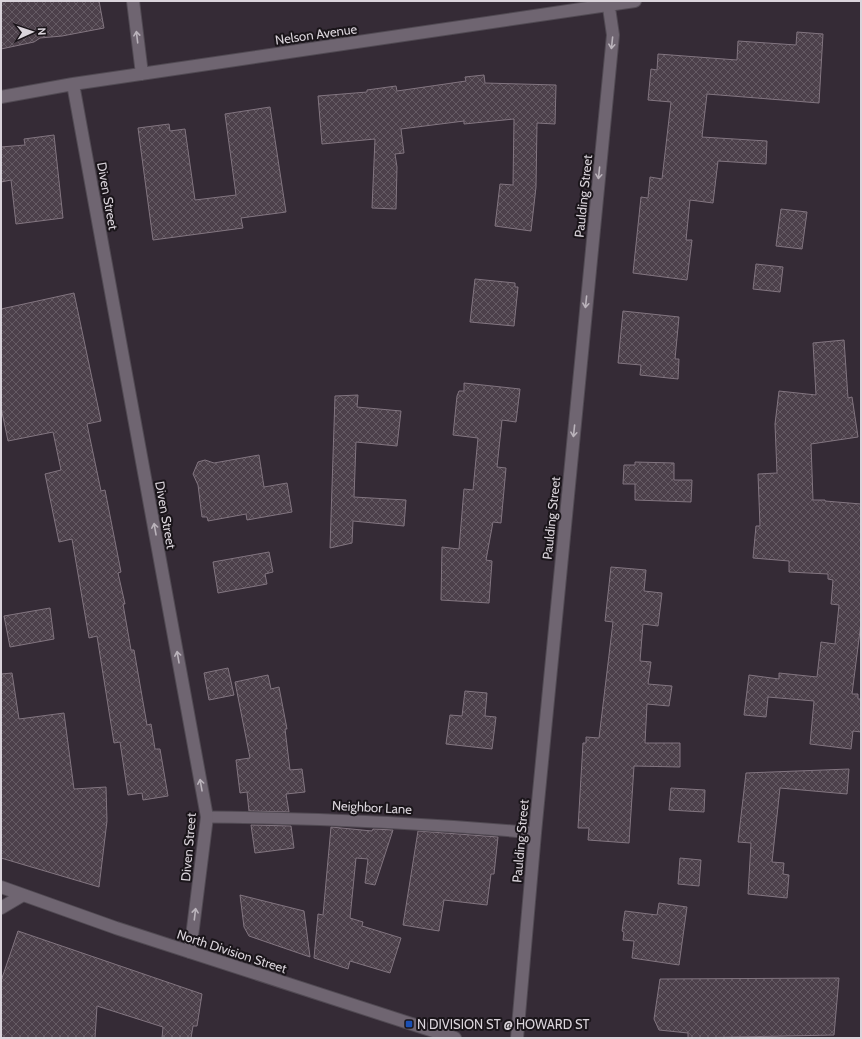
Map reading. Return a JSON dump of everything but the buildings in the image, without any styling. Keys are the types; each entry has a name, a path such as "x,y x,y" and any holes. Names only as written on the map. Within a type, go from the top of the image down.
{"street":[{"path":"133,1 142,74"},
{"name":"Nelson Avenue","path":"1,97 73,84 609,3 635,1"},
{"name":"Paulding Street","path":"518,1038 535,833 613,35 609,3"},
{"name":"Diven Street","path":"73,84 207,817 190,952"},
{"name":"North Division Street","path":"1,886 190,952 451,1038"},
{"path":"1,908 23,894"}],"lane":[{"name":"Neighbor Lane","path":"207,817 312,818 459,826 535,833"}],"place":[{"name":"N DIVISION ST @ HOWARD ST","path":"409,1024"}]}
